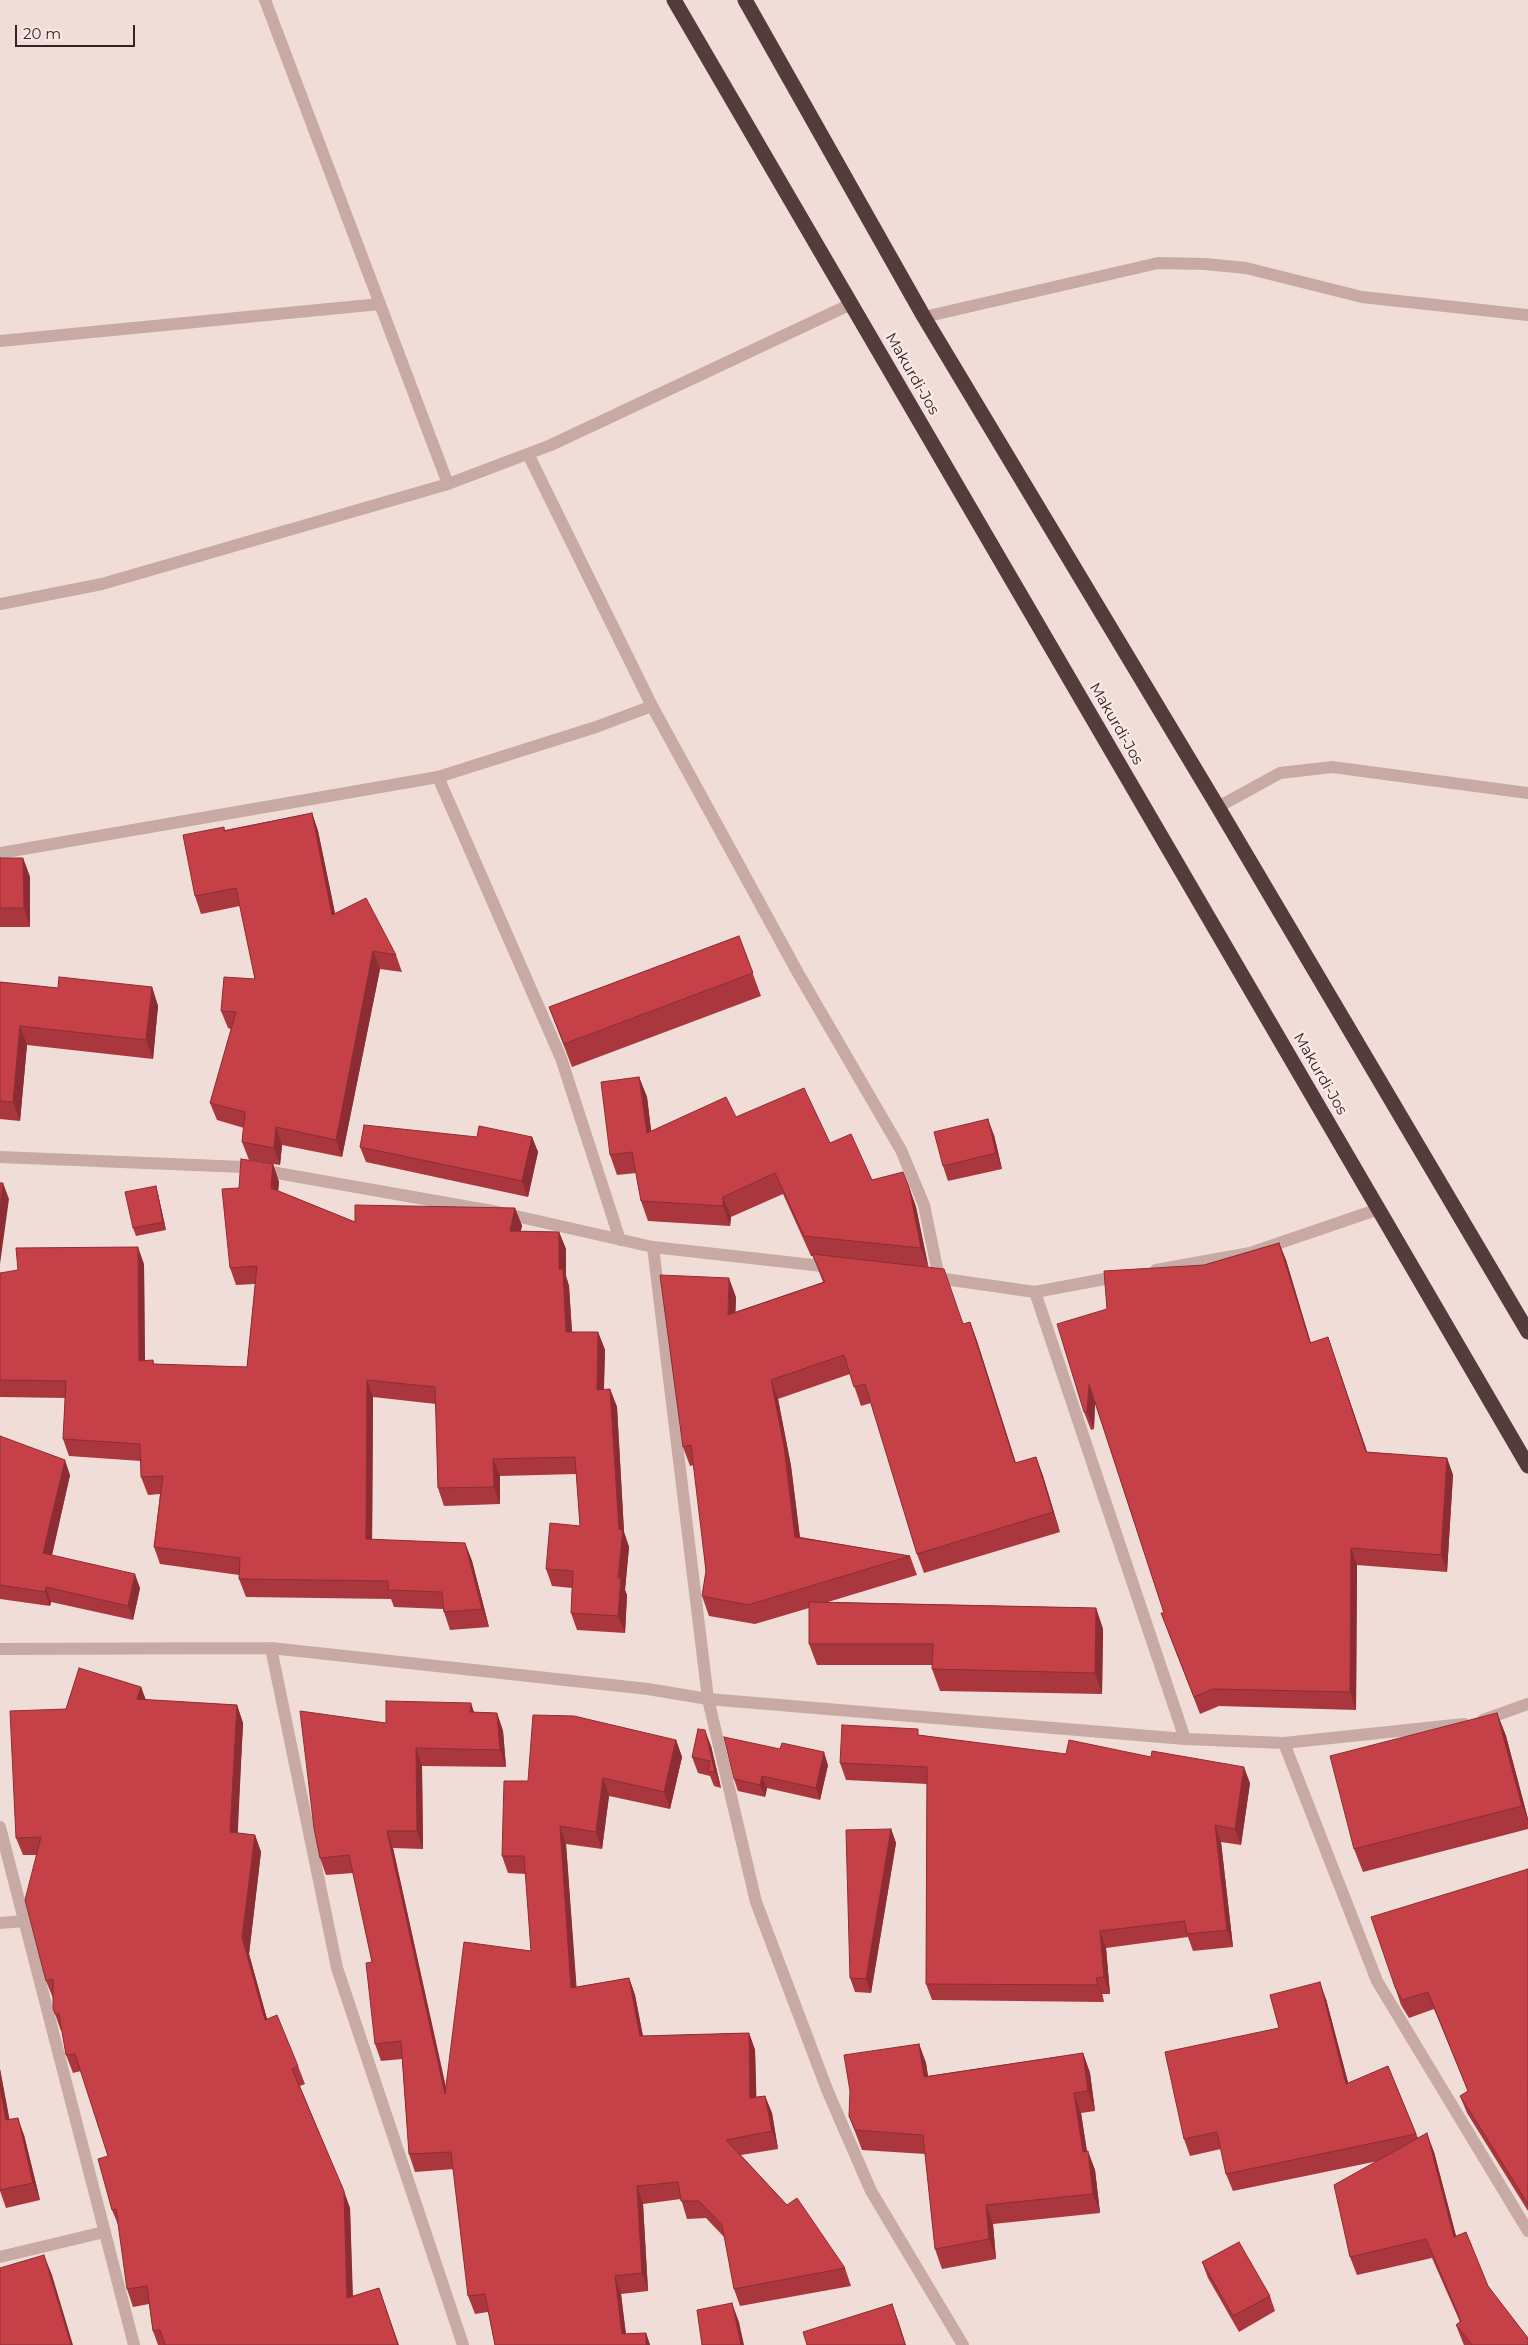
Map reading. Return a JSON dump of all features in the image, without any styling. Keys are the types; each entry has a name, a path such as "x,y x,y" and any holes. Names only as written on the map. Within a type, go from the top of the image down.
{"highway":[{"name":"Makurdi-Jos","path":"674,0 1528,1466"},
{"path":"745,0 924,317 1218,807 1528,1332"}],"street":[{"path":"266,0 448,484"},
{"path":"924,317 1158,263 1205,264 1246,268 1362,297 1528,315"},
{"path":"0,341 380,304"},
{"path":"0,604 102,584 448,484 550,446 851,304"},
{"path":"528,454 652,706 798,973 901,1150 924,1205 938,1278"},
{"path":"0,853 438,776 596,727 652,706"},
{"path":"1218,807 1280,773 1332,767 1528,793"},
{"path":"438,776 560,1058 620,1240"},
{"path":"0,1156 243,1167 498,1212 653,1247 840,1268"},
{"path":"919,1276 1035,1292 1250,1253 1379,1209"},
{"path":"653,1247 708,1698 756,1902 828,2092 871,2191 964,2345"},
{"path":"1035,1292 1185,1739"},
{"path":"271,1648 337,1968 463,2345"},
{"path":"0,1650 271,1648 648,1689 708,1698 1185,1739 1284,1743 1472,1723 1528,1704"},
{"path":"1284,1743 1378,1981 1528,2231"},
{"path":"0,1827 134,2345"},
{"path":"0,1923 24,1921"},
{"path":"0,2257 104,2232"}],"building":[{"path":"312,813 332,915 366,898 396,955 373,951 336,1140 276,1127 274,1148 242,1142 245,1112 210,1103 236,1012 221,1011 224,977 255,979 236,888 195,896 183,835 224,827 224,831"},
{"path":"0,858 23,858 24,908 0,908"},
{"path":"739,936 753,973 564,1044 549,1007"},
{"path":"59,977 152,987 146,1040 20,1026 13,1102 0,1101 0,982 58,988"},
{"path":"639,1077 647,1133 726,1097 736,1117 804,1088 830,1143 851,1134 872,1180 903,1172 909,1187 921,1248 804,1236 775,1173 723,1197 723,1206 641,1201 632,1152 610,1155 601,1082"},
{"path":"988,1119 996,1153 943,1166 934,1132"},
{"path":"364,1125 477,1137 479,1126 532,1137 522,1181 360,1147"},
{"path":"241,1159 273,1164 271,1188 355,1222 355,1205 515,1208 510,1231 559,1232 559,1269 563,1269 566,1332 598,1332 597,1390 610,1389 619,1529 623,1530 618,1578 621,1578 618,1616 571,1613 573,1571 546,1569 550,1523 580,1526 575,1457 493,1459 494,1487 438,1488 435,1387 367,1380 366,1539 465,1543 482,1609 444,1612 442,1592 388,1590 388,1581 239,1579 240,1558 154,1547 163,1476 141,1477 140,1444 63,1439 66,1381 0,1380 0,1273 18,1270 16,1248 138,1247 139,1361 153,1360 153,1364 247,1367 257,1266 230,1268 222,1189 239,1188"},
{"path":"0,1183 3,1183 0,1207"},
{"path":"156,1186 163,1222 133,1228 125,1192"},
{"path":"1279,1243 1310,1343 1328,1337 1366,1452 1447,1458 1441,1555 1351,1548 1350,1692 1213,1689 1194,1697 1161,1613 1164,1613 1089,1384 1087,1412 1084,1412 1057,1324 1107,1309 1104,1271 1204,1265"},
{"path":"812,1254 944,1269 963,1324 970,1322 1015,1463 1036,1457 1053,1512 917,1554 865,1384 854,1387 844,1355 771,1380 784,1446 795,1537 910,1556 748,1605 702,1596 706,1571 691,1445 683,1447 660,1275 729,1278 728,1315 825,1282"},
{"path":"0,1436 65,1460 43,1553 135,1574 128,1606 46,1587 45,1592 0,1585"},
{"path":"809,1602 1096,1608 1095,1673 932,1669 933,1644 809,1644"},
{"path":"79,1668 141,1687 137,1699 237,1705 230,1832 255,1835 242,1937 265,2020 277,2015 298,2066 292,2069 344,2191 347,2298 379,2288 398,2345 165,2345 160,2330 153,2331 147,2286 127,2289 116,2209 112,2210 98,2159 108,2156 75,2054 66,2055 59,2014 55,2014 53,2008 53,1979 46,1981 25,1900 41,1837 16,1838 10,1711 66,1709"},
{"path":"386,1701 471,1703 470,1712 497,1713 500,1750 416,1748 417,1831 387,1831 445,2094 464,1942 531,1951 524,1856 502,1856 504,1781 528,1781 533,1715 574,1716 676,1740 664,1792 603,1778 596,1832 560,1826 571,1988 629,1978 640,2036 749,2033 750,2098 765,2096 772,2131 726,2140 787,2205 797,2198 845,2268 734,2289 722,2225 699,2201 681,2201 678,2182 637,2186 642,2273 615,2276 622,2334 646,2333 646,2345 495,2345 485,2294 468,2296 451,2152 409,2154 401,2041 375,2044 366,1963 372,1962 349,1855 320,1858 314,1828 300,1711 386,1723"},
{"path":"1497,1713 1522,1806 1354,1849 1330,1756"},
{"path":"842,1725 918,1729 918,1735 1066,1754 1069,1740 1151,1757 1152,1751 1244,1767 1235,1829 1215,1825 1227,1930 1187,1934 1185,1921 1100,1931 1104,1977 1096,1978 1098,1985 926,1984 927,1767 840,1763"},
{"path":"698,1729 705,1730 715,1772 708,1771 710,1761 692,1757"},
{"path":"724,1737 780,1749 782,1743 824,1752 816,1788 762,1776 760,1785 734,1779"},
{"path":"891,1829 866,1979 850,1978 846,1830"},
{"path":"1528,1869 1528,2204 1460,2096 1468,2091 1428,1992 1402,2000 1395,1987 1371,1917"},
{"path":"1320,1982 1346,2084 1388,2066 1416,2134 1226,2174 1217,2132 1184,2139 1165,2052 1279,2028 1270,1995"},
{"path":"919,2044 924,2077 1083,2053 1088,2091 1074,2093 1083,2152 1088,2151 1093,2194 986,2205 989,2239 935,2249 923,2135 855,2130 849,2116 850,2091 844,2055"},
{"path":"0,2086 6,2120 18,2118 33,2183 0,2190"},
{"path":"1427,2133 1454,2237 1466,2232 1488,2286 1528,2338 1528,2345 1472,2345 1456,2325 1461,2321 1426,2239 1350,2257 1334,2185"},
{"path":"1239,2242 1270,2296 1233,2316 1202,2262"},
{"path":"44,2255 71,2345 0,2345 0,2268"},
{"path":"732,2303 741,2345 702,2345 697,2310"},
{"path":"892,2304 905,2345 807,2345 803,2332"}]}
